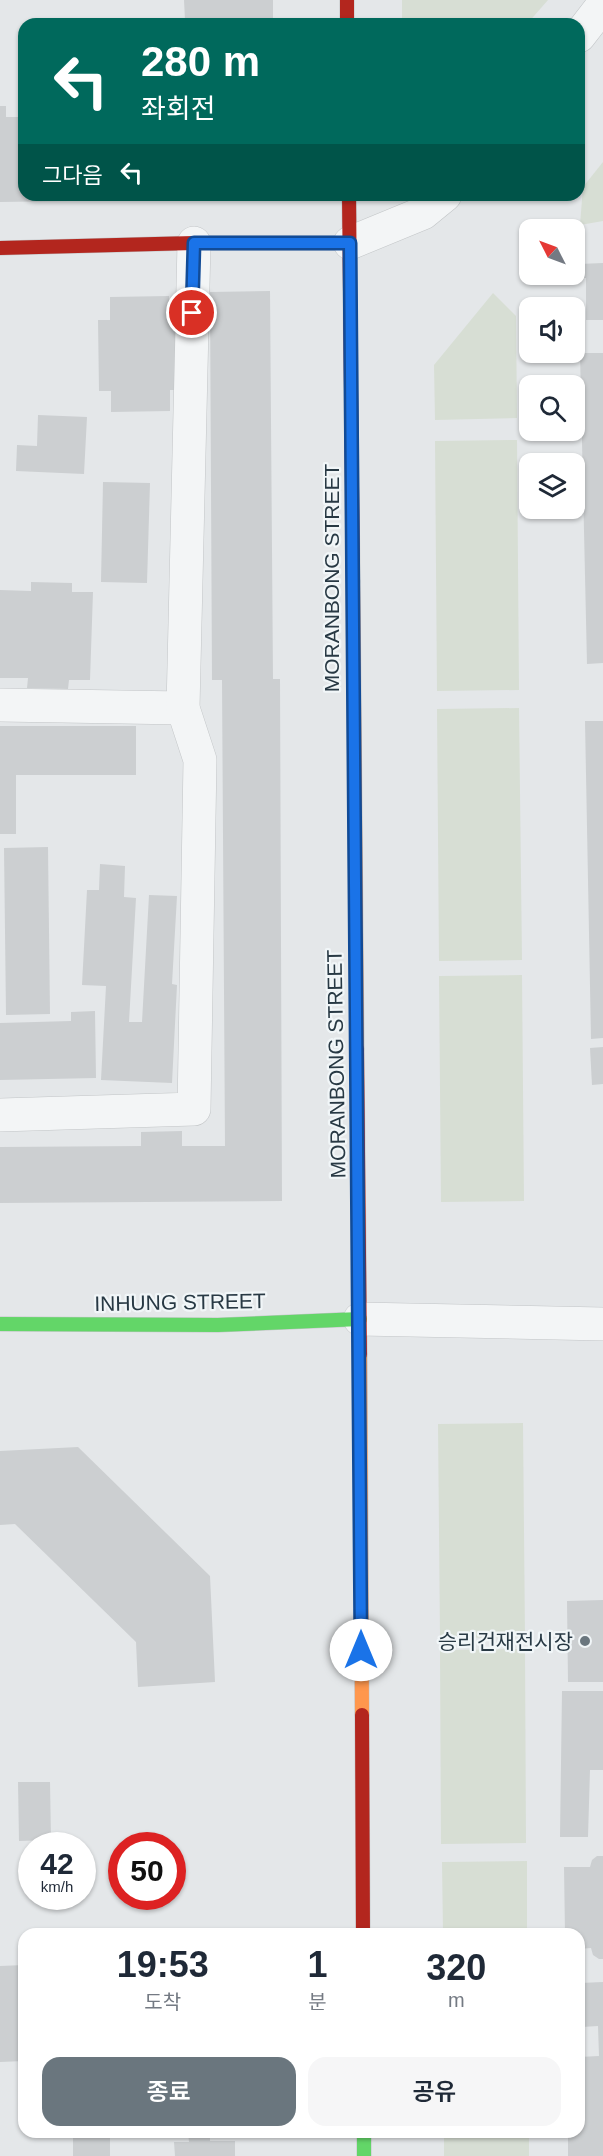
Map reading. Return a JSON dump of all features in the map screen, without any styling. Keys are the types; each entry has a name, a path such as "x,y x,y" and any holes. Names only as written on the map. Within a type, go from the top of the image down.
{"main road":[{"path":"347,0 347,18"},
{"name":"MORANBONG STREET","path":"349,201 360,1319 363,1928"},
{"path":"0,248 194,243 350,243"},
{"name":"INHUNG STREET","path":"0,1324 218,1325 360,1319"},
{"path":"364,2138 364,2156"}],"street":[{"path":"585,28 603,5"},
{"path":"350,243 423,213 438,201"},
{"path":"0,1114 194,1109 201,760 183,708 194,243"},
{"path":"0,705 183,708"},
{"path":"360,1319 603,1324"}],"shaded area":[{"path":"402,0 548,0 532,18 402,18"},
{"path":"603,162 603,221 585,224 585,219 580,219 582,201 585,201 585,184"},
{"path":"493,293 516,316 517,418 435,420 434,365"},
{"path":"517,440 519,690 437,691 435,441"},
{"path":"519,708 522,960 439,961 437,709"},
{"path":"522,975 524,1201 441,1202 439,976"},
{"path":"523,1423 525,1637 440,1638 438,1424"},
{"path":"525,1649 526,1843 441,1844 440,1650"},
{"path":"527,1861 527,1928 443,1928 442,1862"},
{"path":"444,2138 529,2138 529,2156 444,2156"}],"building":[{"path":"184,0 273,0 273,18 185,18"},
{"path":"0,106 6,106 6,117 18,117 18,201 68,201 0,202"},
{"path":"603,263 603,320 586,320 585,264"},
{"path":"270,291 273,679 280,679 282,1201 0,1203 0,1147 141,1146 141,1132 182,1131 182,1146 225,1146 222,680 212,680 210,292"},
{"path":"169,296 169,319 176,319 177,390 170,390 170,411 111,412 111,391 99,391 98,320 110,320 110,297"},
{"path":"585,353 603,353 603,663 587,664 584,519 585,453 582,453 582,441 585,441 585,375 580,375 580,363 585,363"},
{"path":"38,415 87,417 84,474 16,471 17,445 37,446"},
{"path":"103,482 150,483 147,583 101,582"},
{"path":"31,582 72,583 72,592 93,592 90,680 69,680 68,689 27,688 28,678 0,678 0,590 31,591"},
{"path":"585,721 603,721 603,1038 591,1039"},
{"path":"0,726 136,726 136,775 16,775 16,834 0,834"},
{"path":"48,847 50,1014 6,1015 4,848"},
{"path":"100,864 125,866 124,897 136,898 129,1022 142,1022 149,895 177,896 172,984 177,985 172,1083 101,1080 106,986 82,985 87,890 99,890"},
{"path":"95,1011 96,1078 0,1080 0,1023 71,1021 71,1012"},
{"path":"603,1047 603,1084 592,1085 590,1048"},
{"path":"78,1447 210,1576 215,1682 138,1687 136,1642 15,1524 0,1525 0,1451"},
{"name":"승리건재전시장","path":"603,1600 603,1682 568,1682 567,1601"},
{"path":"562,1691 603,1691 603,1770 590,1770 588,1837 560,1837"},
{"path":"18,1782 50,1782 51,1832 19,1832"},
{"path":"597,1856 603,1856 603,1959 593,1955 591,1948 585,1948 585,1928 565,1928 564,1867 590,1867 592,1860"},
{"path":"18,1965 18,2061 0,2062 0,1966"},
{"path":"603,1982 603,2156 568,2156 568,2138 585,2138 585,2057 599,2056 598,2026 585,2027 585,1983"},
{"path":"73,2138 110,2138 110,2156 73,2156"},
{"path":"189,2138 235,2141 235,2156 175,2156 174,2142 189,2142"}],"traffic: fast":[{"path":"0,1324 218,1325 360,1319"},
{"path":"364,2138 364,2156"}],"traffic: slow":[{"path":"353,581 357,1049"},
{"path":"360,1354 362,1715"}],"traffic: jam":[{"path":"347,0 347,18"},
{"path":"349,201 353,581"},
{"path":"0,248 194,243 350,243"},
{"path":"357,1049 360,1354"},
{"path":"362,1715 363,1928"}],"place":[{"name":"승리건재전시장","path":"585,1641"}],"route":[{"path":"192,313 194,243 350,243 361,1650"}]}
